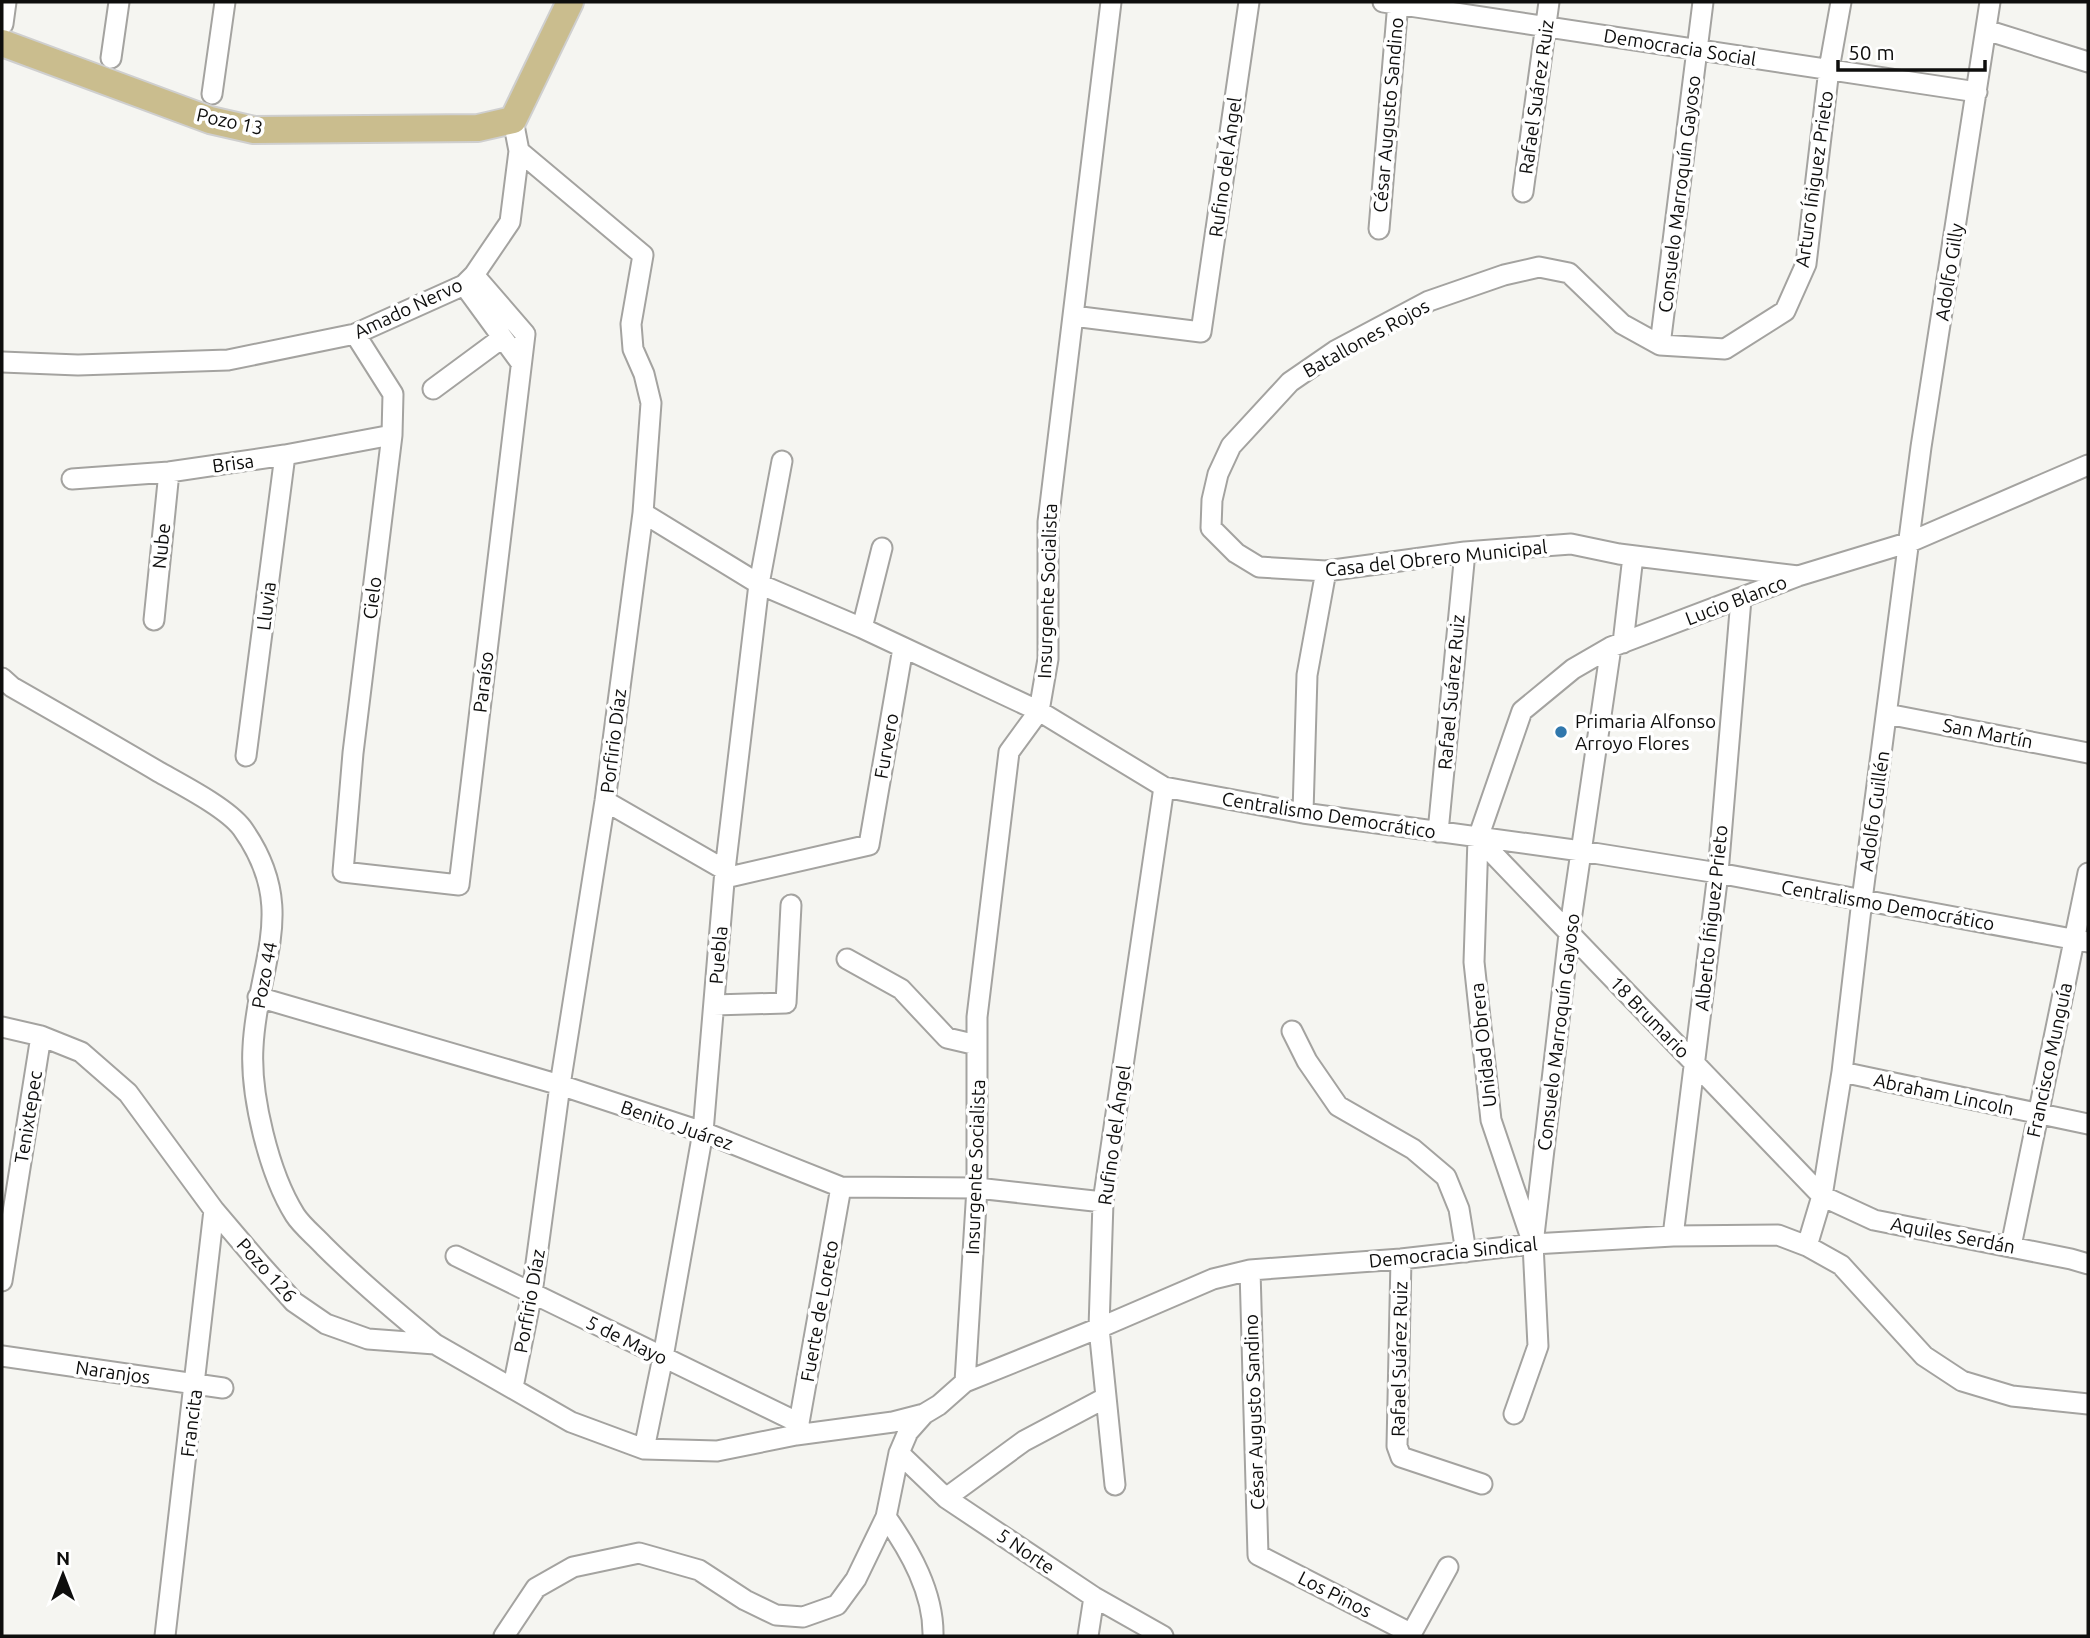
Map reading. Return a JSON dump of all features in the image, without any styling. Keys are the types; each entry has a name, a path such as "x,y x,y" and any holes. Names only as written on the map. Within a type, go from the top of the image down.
{"main road":[{"path":"513,120 570,2"},
{"name":"Pozo 13","path":"2,33 210,120 254,130 478,128 513,120"}],"street":[{"path":"2,33 6,2"},
{"path":"111,58 119,2"},
{"path":"212,94 225,2"},
{"name":"Insurgente Socialista","path":"965,1382 977,1188 977,1017 1009,752 1039,711 1048,659 1048,522 1111,2"},
{"name":"Rufino del Ángel","path":"1073,316 1201,332 1249,2"},
{"name":"Democracia Social","path":"1393,2 1977,92"},
{"name":"César Augusto Sandino","path":"1380,229 1393,2"},
{"name":"Rafael Suárez Ruiz","path":"1523,191 1549,2"},
{"name":"Consuelo Marroquín Gayoso","path":"1660,345 1703,2"},
{"name":"Arturo Íñiguez Prieto","path":"1785,311 1806,264 1829,69 1842,2"},
{"name":"Adolfo Gilly","path":"1910,542 1921,447 1990,2"},
{"path":"1986,30 2088,62"},
{"name":"Amado Nervo","path":"2,362 79,365 228,360 355,334 469,280 510,222 519,150 513,120"},
{"name":"Porfirio Díaz","path":"513,1387 532,1293 560,1085 606,801 643,513 651,403 644,374 633,349 631,324 643,255 519,150"},
{"name":"Batallones Rojos","path":"1211,528 1212,499 1218,474 1231,446 1290,382 1335,351 1429,301 1539,267 1569,273 1622,324 1660,345 1725,349 1785,311"},
{"path":"469,280 502,338 521,363"},
{"name":"Paraíso","path":"343,872 459,885 525,334 469,280"},
{"name":"Cielo","path":"343,872 353,753 392,435 393,394 355,334"},
{"path":"433,389 502,338"},
{"name":"Brisa","path":"72,479 169,472 285,455 392,435"},
{"name":"Lluvia","path":"246,756 285,455"},
{"name":"Puebla","path":"644,1449 703,1132 725,874 759,584 782,461"},
{"name":"Lucio Blanco","path":"1478,838 1522,711 1573,669 1617,645 1798,576 1910,542 2088,465"},
{"name":"Nube","path":"153,620 169,472"},
{"name":"Centralismo Democrático","path":"643,513 759,584 862,628 1039,711 1164,787 1303,813 1581,851 1718,873 2081,940"},
{"name":"Casa del Obrero Municipal","path":"1211,528 1236,553 1259,567 1326,571 1465,552 1571,544 1633,556 1798,576"},
{"name":"Adolfo Guillén","path":"1807,1246 1822,1196 1842,1072 1910,542"},
{"path":"862,628 882,548"},
{"name":"Rafael Suárez Ruiz","path":"1438,832 1465,552"},
{"name":"Consuelo Marroquín Gayoso","path":"1514,1414 1538,1346 1533,1244 1569,934 1633,556"},
{"path":"1303,813 1307,676 1326,571"},
{"name":"Alberto Íñiguez Prieto","path":"1673,1236 1718,873 1741,599"},
{"name":"Furvero","path":"725,874 869,845 903,648"},
{"name":"Pozo 44","path":"2,678 12,687 192,791 240,825 263,862 271,891 272,930 258,997 253,1049 258,1111 272,1171 295,1216 361,1283 435,1343"},
{"name":"San Martín","path":"1887,714 2088,753"},
{"name":"Rufino del Ángel","path":"1115,1485 1099,1328 1103,1202 1164,787"},
{"path":"606,801 725,874"},
{"name":"18 Brumario","path":"1478,838 1822,1196"},
{"name":"Unidad Obrera","path":"1478,838 1474,962 1491,1120 1533,1244"},
{"name":"Francisco Munguía","path":"2011,1246 2038,1113 2081,940 2088,873"},
{"path":"714,1005 786,1003 790,905"},
{"path":"847,959 901,989 947,1038 977,1045"},
{"name":"Benito Juárez","path":"258,997 560,1085 703,1132 841,1187 977,1188 1103,1202"},
{"name":"Pozo 126","path":"2,1027 41,1037 81,1052 128,1093 214,1210 294,1302 326,1324 368,1339 435,1343 570,1422 644,1449 717,1451 797,1429"},
{"path":"1292,1031 1307,1060 1338,1106 1413,1149 1446,1177 1460,1209 1466,1252"},
{"name":"Tenixtepec","path":"2,1281 41,1037"},
{"name":"Abraham Lincoln","path":"1842,1072 2088,1124"},
{"name":"Fuerte de Loreto","path":"797,1429 841,1187"},
{"name":"Aquiles Serdán","path":"1822,1196 1874,1220 2011,1246 2088,1264"},
{"name":"Francita","path":"165,1636 214,1210"},
{"name":"Democracia Sindical","path":"797,1429 893,1422 923,1414 939,1405 965,1382 1213,1279 1250,1270 1401,1259 1533,1244 1673,1236 1778,1235 1807,1246 1841,1265 1924,1356 1962,1381 2012,1396 2088,1404"},
{"name":"5 de Mayo","path":"456,1256 663,1357 797,1429"},
{"name":"Rafael Suárez Ruiz","path":"1401,1259 1397,1446 1401,1457 1482,1484"},
{"name":"César Augusto Sandino","path":"1250,1270 1258,1555"},
{"name":"Naranjos","path":"2,1356 223,1388"},
{"path":"946,1498 1024,1441 1105,1398"},
{"path":"504,1636 536,1588 573,1567 639,1553 699,1570 745,1600 802,1626 837,1605 856,1579 886,1517 899,1453 908,1432 923,1414"},
{"name":"5 Norte","path":"899,1453 946,1498 1094,1597 1163,1636"},
{"path":"886,1517 908,1547 930,1605 933,1636"},
{"name":"Los Pinos","path":"1258,1555 1411,1635"},
{"path":"1411,1635 1448,1567"},
{"path":"1088,1636 1094,1597"}],"place":[{"name":"Primaria Alfonso Arroyo Flores","path":"1561,732"}]}
